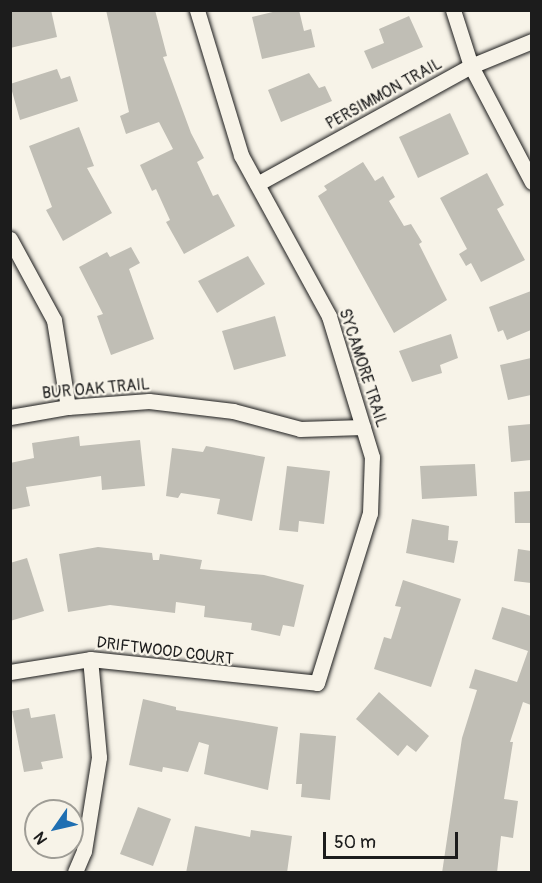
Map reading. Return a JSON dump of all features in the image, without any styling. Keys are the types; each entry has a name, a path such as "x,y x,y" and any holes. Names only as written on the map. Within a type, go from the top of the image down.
{"street":[{"name":"SYCAMORE TRAIL","path":"197,10 242,155 329,316 372,457 370,513 317,683"},
{"path":"453,10 471,66 531,182"},
{"name":"PERSIMMON TRAIL","path":"257,184 471,66 531,41"},
{"path":"10,239 54,320 68,407"},
{"name":"BUR OAK TRAIL","path":"10,417 68,407 149,401 233,411 300,429 363,427"},
{"path":"75,873 84,850 99,757 90,659"},
{"name":"DRIFTWOOD COURT","path":"10,672 90,659 317,683"}],"building":[{"path":"10,10 51,10 57,37 10,48"},
{"path":"106,10 155,10 167,56 163,57 191,133 204,158 197,162 213,196 218,194 235,226 184,254 166,222 170,220 156,189 152,191 140,165 173,149 159,122 126,134 120,116 129,112"},
{"path":"281,10 299,10 304,31 311,29 315,47 262,59 252,17"},
{"path":"409,16 423,47 372,69 364,51 384,43 379,29"},
{"path":"57,69 61,79 70,76 78,101 20,120 10,84"},
{"path":"309,73 319,88 325,86 332,101 281,122 268,90"},
{"path":"450,113 469,154 418,178 399,137"},
{"path":"79,127 94,166 87,168 112,213 63,241 46,210 52,207 29,146"},
{"path":"363,162 375,181 383,176 395,197 389,201 404,226 411,224 422,242 419,244 447,300 394,333 318,196 327,190 324,186"},
{"path":"487,173 504,205 497,209 525,260 481,282 471,263 466,266 459,254 467,249 440,198"},
{"path":"131,247 140,263 129,269 154,339 111,355 97,316 103,314 79,267 107,252 110,257"},
{"path":"248,256 265,284 217,313 198,281"},
{"path":"531,291 531,330 507,340 503,330 498,332 489,307"},
{"path":"275,316 286,356 234,370 222,331"},
{"path":"451,334 458,358 440,365 442,373 412,382 399,351"},
{"path":"531,358 531,395 508,400 500,365"},
{"path":"531,424 531,460 511,462 508,426"},
{"path":"79,436 80,446 140,440 145,486 102,490 101,476 26,487 30,506 10,510 10,463 34,458 32,443"},
{"path":"206,446 265,457 252,521 217,514 220,499 181,493 178,498 166,496 172,448 203,452"},
{"path":"475,464 477,496 422,499 420,466"},
{"path":"287,466 330,471 324,524 299,521 298,532 279,530"},
{"path":"531,491 531,523 515,523 514,492"},
{"path":"412,519 449,526 448,540 458,541 454,563 406,553"},
{"path":"98,547 152,553 153,560 159,560 160,554 202,560 200,569 264,575 304,585 294,627 283,625 280,636 251,630 252,623 204,617 205,606 176,602 175,613 110,605 68,612 59,554"},
{"path":"518,549 531,551 531,583 514,581"},
{"path":"27,558 44,611 10,621 10,563"},
{"path":"403,580 461,599 431,687 374,669 384,637 391,639 401,607 395,606"},
{"path":"502,607 531,616 531,705 523,702 510,742 513,742 504,799 518,801 513,838 501,836 497,873 442,873 462,738 477,690 469,688 475,669 517,682 528,651 492,639"},
{"path":"379,692 429,736 416,752 407,745 398,756 356,719"},
{"path":"143,699 176,707 176,710 278,727 268,790 204,774 209,745 199,742 188,772 163,767 162,772 129,765"},
{"path":"29,708 31,718 55,714 63,758 41,762 43,769 24,772 12,711"},
{"path":"300,733 336,736 330,800 301,797 302,784 296,784"},
{"path":"138,807 171,819 153,866 120,854"},
{"path":"195,826 250,837 251,830 292,836 287,873 186,873"}]}
